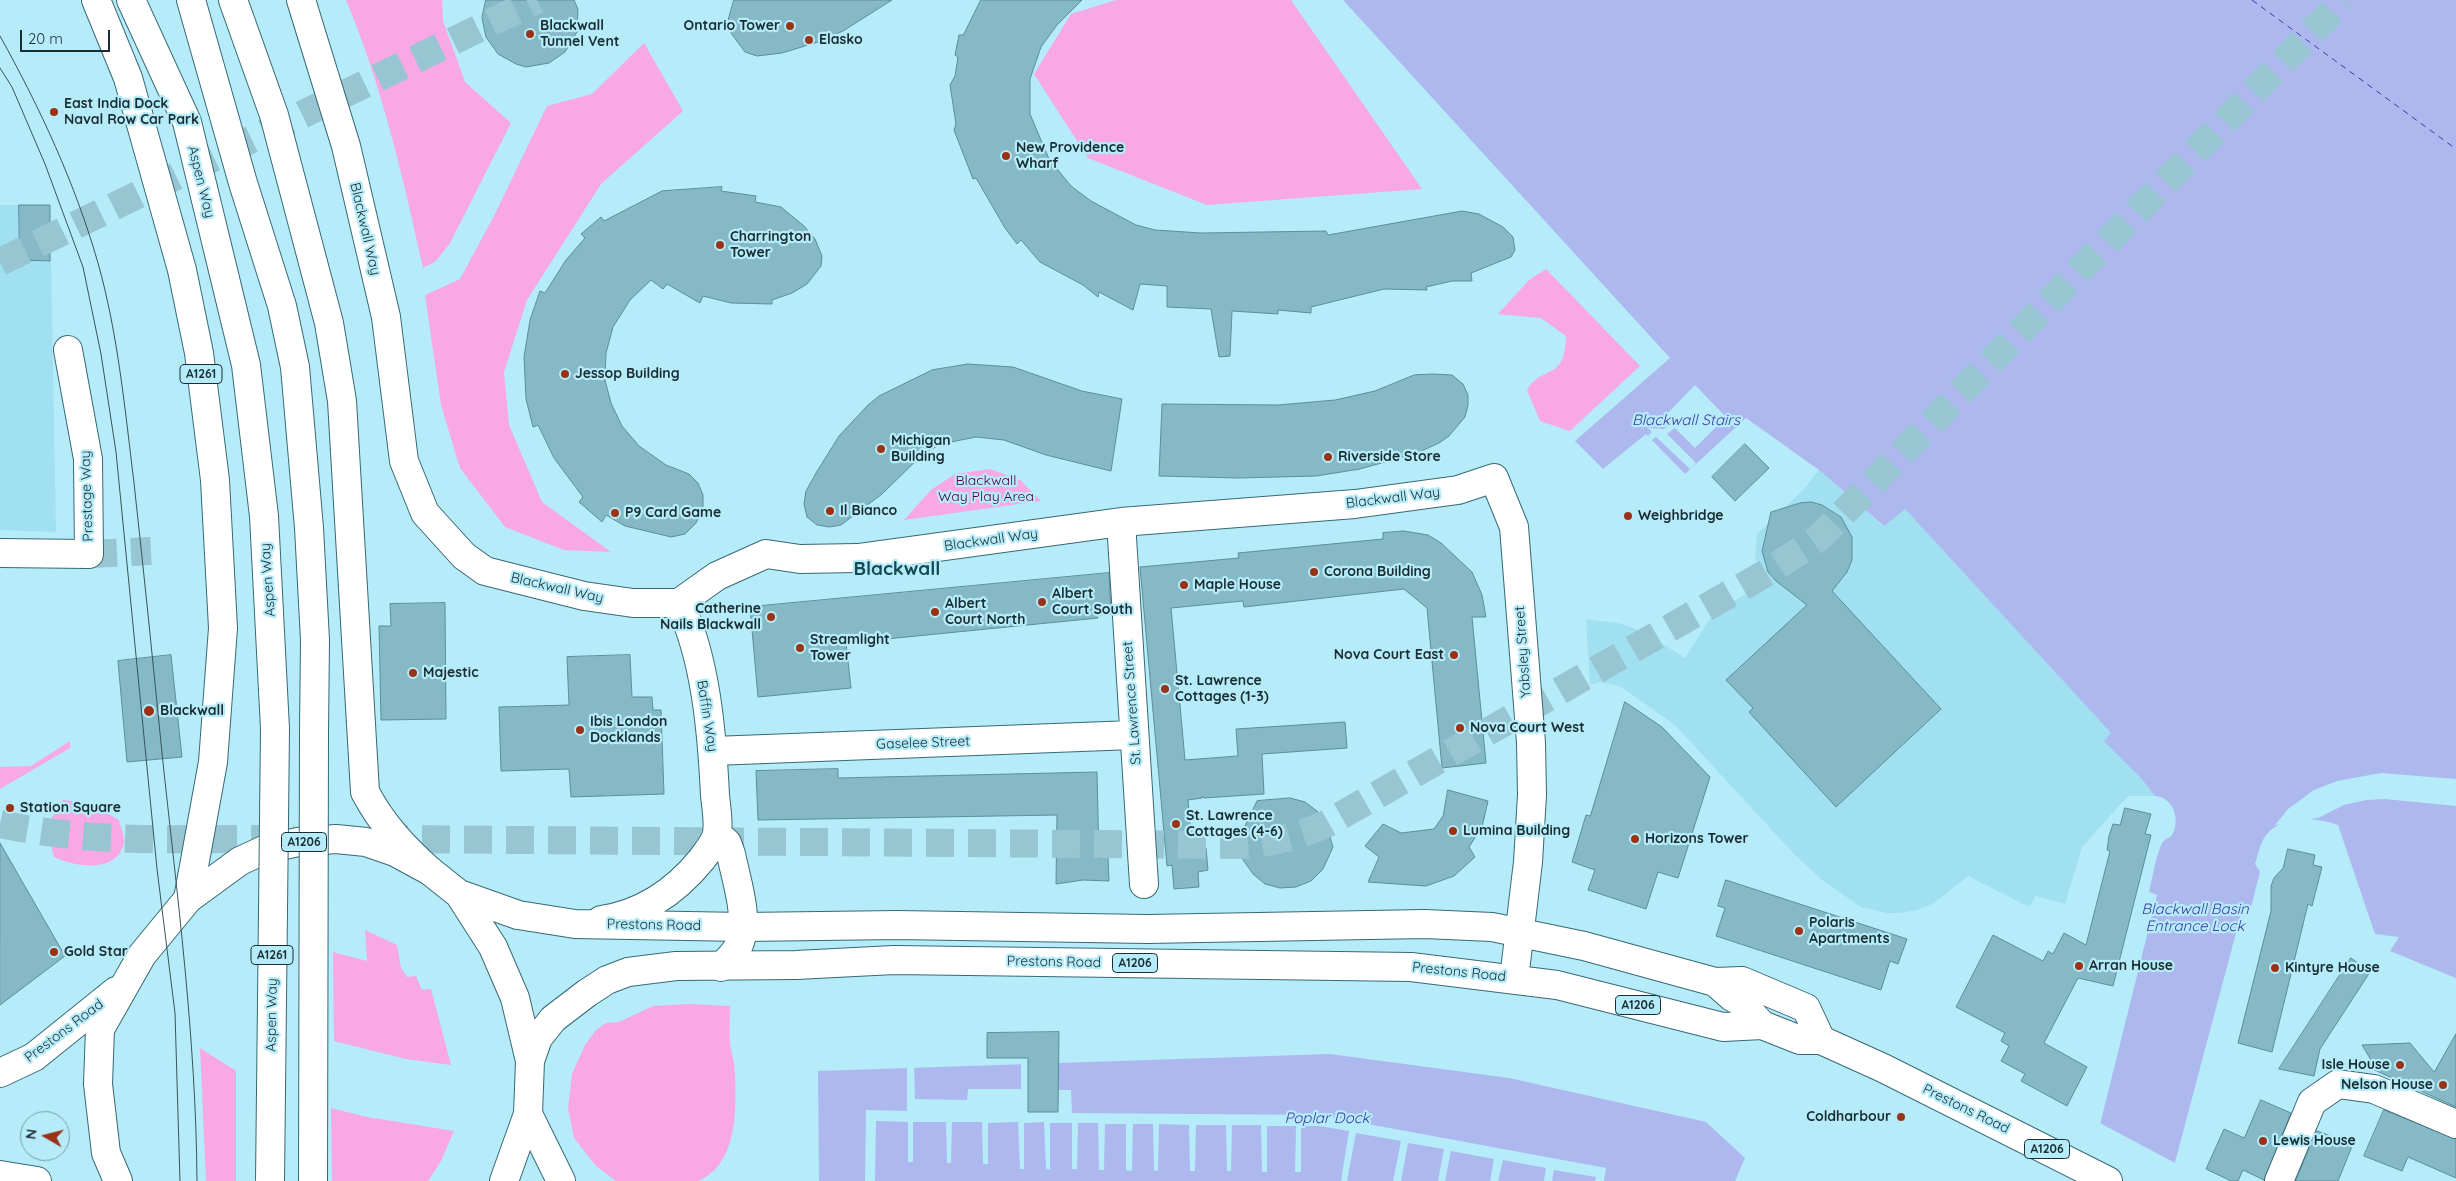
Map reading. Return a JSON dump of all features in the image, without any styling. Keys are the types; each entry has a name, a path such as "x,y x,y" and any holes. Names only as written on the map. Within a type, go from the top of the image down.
{"main road":[{"name":"A1261","path":"96,0 128,78 182,270 199,353 215,480 223,628 213,762 188,899"},
{"name":"Aspen Way","path":"131,0 187,122 246,366 264,516 274,729 270,1181"},
{"name":"A1261","path":"190,0 243,184 282,306 295,367 315,640 313,1181"},
{"path":"233,0 274,115 329,323 336,362 343,411 365,792 377,816 399,843 430,871"},
{"name":"Blackwall Way","path":"301,0 346,146 386,317 404,461 425,514 464,556 485,571 584,596 633,603 679,602 717,576 766,554 800,559 858,558 1121,522 1355,504 1458,490 1494,478"},
{"name":"Prestage Way","path":"0,553 89,554 88,459 68,350"},
{"name":"Yabsley Street","path":"1494,478 1514,527 1531,743 1532,795 1521,932 1514,979"},
{"name":"St. Lawrence Street","path":"1121,522 1144,884"},
{"name":"Baffin Way","path":"679,602 693,640 713,751 717,834"},
{"name":"Gaselee Street","path":"713,751 1134,735"},
{"path":"575,924 611,919 638,911 662,897 689,874 708,851 717,834 727,843 731,854 743,927 740,943 733,955 721,967"},
{"name":"A1206","path":"118,1181 106,1153 98,1084 100,1029 142,955 188,899 240,861 266,849 298,842 336,840 366,842 395,852 430,871 459,894 493,946 514,998 530,1061 528,1114 504,1181"},
{"name":"Prestons Road","path":"459,894 518,915 575,924 743,927 897,925 1147,928 1425,924 1492,927 1584,946 1715,982 1742,981 1806,1008 1821,1040"},
{"name":"Prestons Road","path":"530,1061 538,1038 552,1019 607,980 628,972 649,968 894,960 1411,966 1557,985 1723,1028 1762,1025 1800,1040 1821,1040 1883,1068 2108,1181"},
{"name":"Prestons Road","path":"1715,982 1732,997 1741,1002 1762,1025"},
{"name":"Prestons Road","path":"0,1073 34,1057 125,984"},
{"path":"2279,1181 2312,1102 2338,1084 2374,1089 2456,1124"},
{"path":"528,1114 561,1181"},
{"path":"0,1175 36,1181"}],"shaded area":[{"path":"0,205 50,205 56,532 0,530"},
{"path":"1819,470 1883,526 1905,509 2111,733 2105,741 2139,776 2155,796 2128,796 2082,847 2065,904 2036,896 2029,907 1968,876 1934,903 1918,910 1886,913 1861,907 1822,880 1794,854 1675,725 1620,686 1600,682 1590,685 1586,619 1623,624 1645,633 1685,658 1712,616 1763,582 1755,557 1757,534 1804,489"}],"green space":[{"path":"346,0 442,0 443,21 465,82 511,123 450,243 436,261 423,268 391,132 359,32"},
{"path":"1116,0 1291,0 1422,189 1207,205 1088,158 1034,74 1071,14"},
{"path":"644,43 683,111 601,184 527,300 504,372 509,425 542,502 611,552 564,550 505,527 460,468 441,405 425,295 460,279 495,214 547,106 592,94"},
{"path":"1546,269 1640,366 1570,431 1540,421 1527,390 1533,382 1552,371 1562,360 1566,336 1541,318 1498,314 1529,280"},
{"name":"Blackwall Way Play Area","path":"990,469 1020,480 1041,501 904,520 931,490 955,474"},
{"path":"70,741 70,748 0,789 0,767 31,766"},
{"path":"63,800 78,802 92,807 119,820 124,843 120,853 113,860 104,864 84,865 63,861 54,857 46,827"},
{"path":"365,930 397,945 401,968 407,977 416,976 422,990 431,989 451,1065 406,1059 334,1041 333,952 367,961"},
{"path":"689,1004 730,1006 730,1047 734,1063 736,1095 733,1130 729,1146 722,1161 712,1173 698,1181 616,1181 596,1166 574,1138 568,1108 572,1074 585,1045 596,1030 606,1023 619,1022 653,1006"},
{"path":"200,1048 236,1071 236,1181 206,1181"},
{"path":"331,1108 367,1117 454,1131 441,1161 428,1181 332,1181"}],"water":[{"path":"1343,0 2456,0 2456,978 2390,951 2399,937 2375,934 2338,825 2310,819 2290,820 2281,823 2266,835 2259,849 2255,864 2260,872 2250,911 2241,914 2170,1181 2086,1181 2157,895 2149,892 2157,858 2163,842 2171,836 2175,829 2174,810 2171,805 2167,800 2155,796 2139,776 2104,741 2111,733 1905,509 1884,526 1819,470 1746,418 1685,474 1646,434 1603,469 1575,441 1670,358"},
{"name":"Poplar Dock","path":"1330,1054 1509,1078 1706,1122 1745,1158 1735,1181 819,1181 818,1071"}],"pier":[{"path":"1695,385 1726,417 1695,448 1675,428 1667,434 1696,463 1690,469 1656,437 1652,440 1648,436 1652,432 1648,428 1664,429 1670,423 1664,417"},
{"path":"2381,773 2456,779 2456,806 2385,799 2366,800 2344,805 2318,818 2275,825 2288,809 2314,790 2337,781"},
{"path":"1021,1062 1028,1062 1028,1090 1071,1090 1072,1113 1319,1115 1606,1168 1604,1181 1595,1181 1596,1177 1554,1170 1552,1181 1544,1181 1546,1168 1503,1160 1498,1181 1490,1181 1494,1159 1451,1151 1445,1181 1438,1181 1444,1149 1408,1143 1401,1181 1393,1181 1401,1141 1356,1133 1347,1181 1341,1181 1349,1131 1319,1126 1301,1126 1301,1172 1295,1172 1296,1126 1267,1126 1267,1172 1262,1172 1261,1125 1232,1125 1231,1171 1227,1171 1226,1125 1196,1125 1195,1171 1190,1171 1189,1125 1159,1124 1158,1171 1154,1170 1153,1124 1133,1124 1132,1171 1126,1170 1126,1124 1105,1124 1104,1170 1099,1170 1098,1123 1078,1123 1077,1169 1072,1169 1072,1123 1050,1123 1050,1170 1046,1169 1044,1122 1024,1123 1024,1169 1020,1169 1018,1122 988,1123 988,1164 983,1164 982,1122 952,1122 951,1163 947,1163 946,1122 913,1122 913,1162 908,1162 908,1122 876,1121 875,1181 865,1181 866,1110 907,1111 907,1065 914,1065 915,1099 967,1100 968,1089 1021,1089"},
{"path":"2098,1122 2177,1164 2173,1181 2083,1181"}],"building":[{"name":"Blackwall Tunnel Vent","path":"486,0 574,0 578,9 577,32 565,52 549,63 526,67 516,64 498,54 486,37 482,18"},
{"name":"Ontario Tower","path":"734,0 892,0 843,31 818,42 782,53 757,56 745,52 731,33 728,21"},
{"name":"New Providence Wharf","path":"981,0 1082,0 1057,25 1041,47 1030,79 1030,114 1049,159 1071,186 1091,201 1136,225 1155,230 1201,233 1326,231 1328,235 1462,211 1479,214 1503,227 1513,237 1515,250 1511,257 1471,273 1472,281 1452,281 1426,287 1427,290 1384,289 1311,307 1311,313 1278,310 1278,314 1232,311 1230,356 1219,357 1211,309 1167,307 1167,286 1140,284 1133,310 1099,292 1098,297 1083,285 1040,262 1021,240 1017,244 1005,228 976,178 973,179 954,130 956,124 950,85 955,76 958,57 955,55 959,35 963,35"},
{"path":"722,187 721,191 756,196 755,202 781,207 804,226 815,239 822,256 821,266 807,284 792,293 772,300 772,304 731,303 703,296 700,303 667,284 663,289 651,280 630,300 613,327 606,353 605,380 611,403 622,426 639,446 666,465 689,474 698,483 703,495 703,509 696,523 685,534 671,537 625,526 606,515 602,522 579,502 583,497 554,458 538,425 533,427 526,399 524,357 530,320 540,291 545,293 566,260 585,238 581,234 601,217 604,221 662,191"},
{"path":"19,205 50,205 50,261 20,260"},
{"path":"968,364 1013,367 1082,391 1122,399 1111,471 1046,455 1004,440 976,437 941,444 923,454 882,494 841,525 829,527 817,525 807,517 804,504 806,491 839,436 868,405 879,396 932,370"},
{"path":"1414,375 1452,375 1463,384 1468,395 1468,405 1465,417 1449,436 1417,453 1360,469 1316,476 1239,478 1159,476 1162,404 1278,405 1335,400 1375,391"},
{"path":"1745,444 1769,468 1735,501 1712,477"},
{"path":"1811,502 1822,505 1841,517 1852,537 1852,560 1847,572 1832,591 1941,709 1836,807 1749,712 1753,708 1726,680 1807,605 1776,581 1768,572 1762,551 1771,512 1800,503"},
{"path":"1404,531 1428,535 1441,543 1472,572 1482,595 1486,617 1472,617 1486,763 1442,768 1427,608 1404,589 1244,607 1243,601 1171,608 1185,760 1238,756 1236,729 1345,722 1347,748 1262,754 1264,794 1204,798 1202,796 1202,798 1188,800 1192,849 1206,848 1208,870 1198,872 1199,887 1174,889 1172,865 1167,866 1140,567 1239,558 1238,553 1383,539 1383,533"},
{"path":"1109,573 1111,614 1097,615 1098,618 846,643 851,688 758,697 750,607"},
{"name":"Majestic","path":"445,603 446,719 381,720 379,626 391,626 390,604"},
{"path":"171,655 182,757 127,762 118,661"},
{"name":"Ibis London Docklands","path":"630,655 632,697 652,697 653,710 661,710 664,794 571,797 569,769 501,771 499,707 569,705 567,657"},
{"name":"Horizons Tower","path":"1625,702 1662,727 1710,777 1678,878 1658,872 1646,909 1588,890 1595,870 1572,862 1586,815 1590,816"},
{"path":"838,769 838,778 1097,772 1099,858 1108,857 1109,881 1083,880 1056,884 1057,815 758,820 756,771"},
{"name":"Lumina Building","path":"1448,790 1488,801 1482,827 1469,847 1475,857 1454,876 1426,886 1368,882 1379,857 1365,846 1383,824 1401,833 1434,829 1443,816"},
{"path":"1290,798 1305,802 1317,811 1326,824 1333,847 1323,869 1311,881 1296,887 1280,888 1265,884 1253,874 1239,854 1243,830 1257,801"},
{"name":"Arran House","path":"2125,808 2151,814 2145,834 2151,835 2113,986 2078,978 2044,1043 2087,1067 2067,1106 2021,1081 2025,1074 2001,1061 2009,1046 2001,1041 2005,1033 1956,1007 1993,935 2043,961 2048,951 2053,954 2064,933 2086,945 2110,851 2107,850 2109,836 2113,824 2120,825"},
{"path":"0,843 65,956 0,1005"},
{"name":"Kintyre House","path":"2288,849 2315,855 2313,865 2322,867 2312,906 2308,904 2272,1052 2238,1043 2271,911 2271,886 2274,878 2283,868"},
{"name":"Polaris Apartments","path":"1726,880 1907,939 1898,964 1890,961 1881,990 1716,936 1725,908 1718,906"},
{"path":"2351,958 2370,972 2320,1049 2314,1076 2279,1069"},
{"path":"1059,1032 1058,1112 1028,1112 1028,1058 987,1058 987,1033"},
{"path":"2456,1034 2456,1107 2368,1067 2371,1060 2362,1045 2410,1043 2434,1072"},
{"name":"Lewis House","path":"2261,1100 2291,1113 2264,1180 2243,1170 2238,1181 2231,1181 2206,1169 2224,1129 2244,1138"},
{"path":"2384,1110 2456,1139 2456,1178 2408,1157 2402,1171 2364,1156"},
{"path":"2317,1131 2353,1144 2338,1181 2296,1181"}],"ferry route":[{"path":"2252,0 2456,149"}],"tunnel":[{"path":"0,262 537,0"},
{"path":"380,839 1241,845 1284,839 1326,824 1768,572 1819,538 2343,0"},
{"path":"89,554 151,551"},
{"path":"0,824 36,831 110,838 294,839"}],"tram line":[{"path":"0,36 43,118 79,204 98,263 116,345 134,483 185,966 193,1073 197,1181"},
{"path":"0,68 12,87 45,164 83,267 101,354 116,452 157,869 175,1013 180,1181"}],"place":[{"name":"Ontario Tower","path":"790,26"},
{"name":"Blackwall Tunnel Vent","path":"530,34"},
{"name":"Elasko","path":"809,40"},
{"name":"East India Dock Naval Row Car Park","path":"54,112"},
{"name":"New Providence Wharf","path":"1006,156"},
{"name":"Charrington Tower","path":"720,245"},
{"name":"Jessop Building","path":"565,374"},
{"name":"Michigan Building","path":"881,449"},
{"name":"Riverside Store","path":"1328,457"},
{"name":"Il Bianco","path":"830,511"},
{"name":"P9 Card Game","path":"615,513"},
{"name":"Weighbridge","path":"1628,516"},
{"name":"Corona Building","path":"1314,572"},
{"name":"Maple House","path":"1184,585"},
{"name":"Albert Court South","path":"1042,602"},
{"name":"Albert Court North","path":"935,612"},
{"name":"Catherine Nails Blackwall","path":"771,617"},
{"name":"Streamlight Tower","path":"800,648"},
{"name":"Nova Court East","path":"1454,655"},
{"name":"Majestic","path":"413,673"},
{"name":"St. Lawrence Cottages (1-3)","path":"1165,689"},
{"name":"Blackwall","path":"149,711"},
{"name":"Nova Court West","path":"1460,728"},
{"name":"Ibis London Docklands","path":"580,730"},
{"name":"Station Square","path":"10,808"},
{"name":"St. Lawrence Cottages (4-6)","path":"1176,824"},
{"name":"Lumina Building","path":"1453,831"},
{"name":"Horizons Tower","path":"1635,839"},
{"name":"Polaris Apartments","path":"1799,931"},
{"name":"Gold Star","path":"54,952"},
{"name":"Arran House","path":"2079,966"},
{"name":"Kintyre House","path":"2275,968"},
{"name":"Isle House","path":"2400,1065"},
{"name":"Nelson House","path":"2443,1085"},
{"name":"Coldharbour","path":"1901,1117"},
{"name":"Lewis House","path":"2263,1141"}],"district":[{"name":"Blackwall","path":"897,569"}],"water label":[{"name":"Blackwall Stairs","path":"1686,420"},
{"name":"Blackwall Basin Entrance Lock","path":"2195,918"}]}
